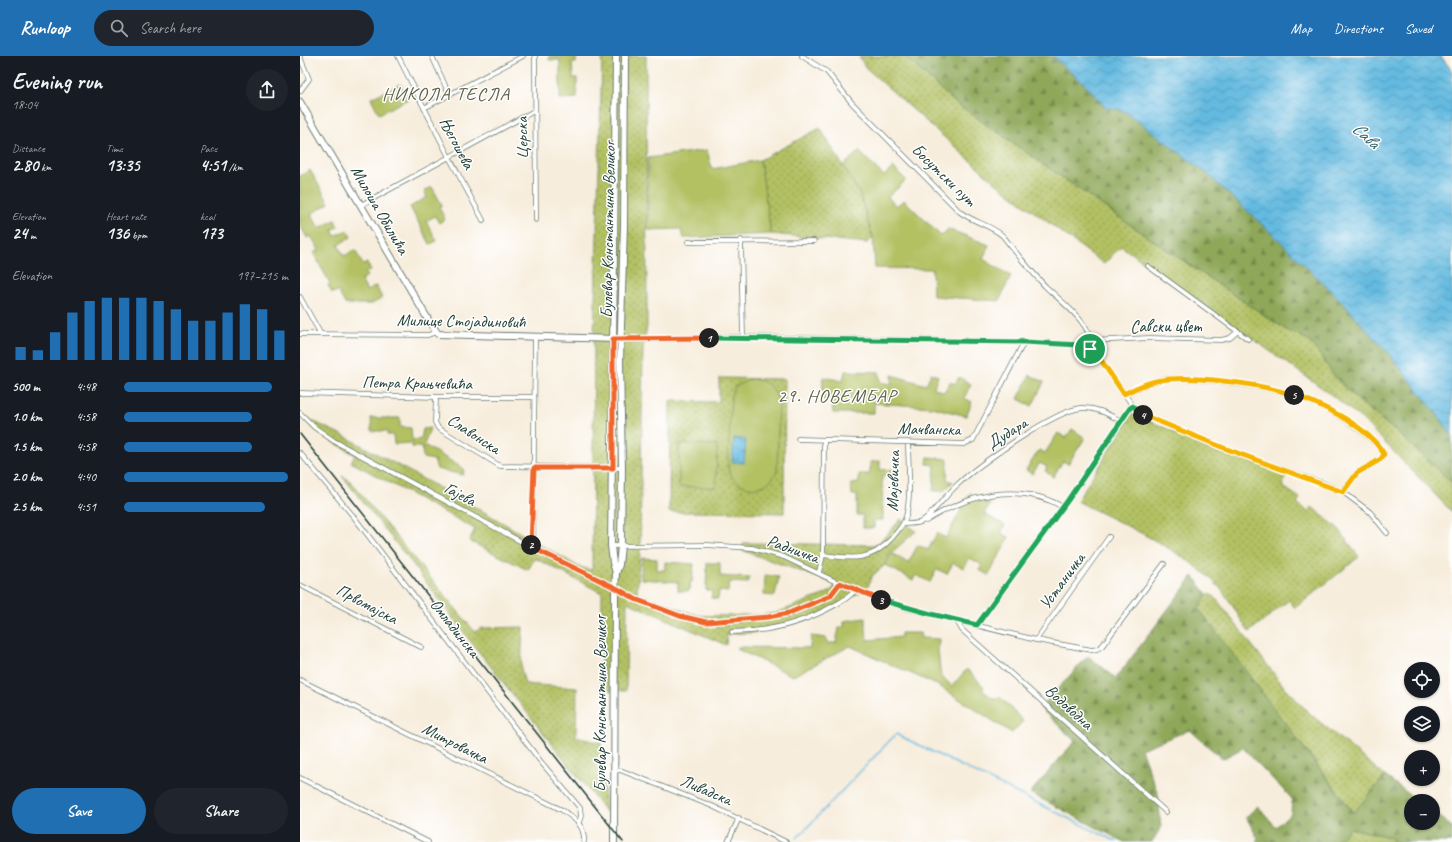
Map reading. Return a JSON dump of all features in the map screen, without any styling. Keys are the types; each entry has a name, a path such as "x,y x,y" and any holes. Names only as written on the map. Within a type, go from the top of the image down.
{"main road":[{"name":"Булевар Константина Великог","path":"616,56 613,468 611,546 616,573"},
{"name":"Булевар Константина Великог","path":"614,839 615,588 621,546 622,468 621,340 624,225 624,56"},
{"name":"Милоша Обилића","path":"300,102 436,332"},
{"name":"Милице Стојадиновић","path":"436,332 444,336 534,336 621,340"}],"street":[{"name":"Његошева","path":"398,56 448,157 483,220"},
{"path":"432,56 449,94"},
{"path":"424,108 515,57 523,56"},
{"name":"Церска","path":"535,56 534,111 536,220"},
{"name":"Босутски пут","path":"802,56 827,72 852,103 960,212 995,230 1003,236 1046,287 1076,315 1084,326 1092,342"},
{"path":"300,57 309,79 300,91"},
{"path":"361,205 534,111"},
{"path":"741,240 743,338"},
{"path":"688,242 741,240 814,241"},
{"path":"1148,266 1248,339"},
{"path":"300,297 320,334"},
{"name":"Савски цвет","path":"1092,342 1147,338 1222,340 1230,338 1238,331"},
{"name":"Милице Стојадиновић","path":"300,334 428,335 436,332"},
{"path":"531,547 533,540 534,336"},
{"path":"621,340 743,338 1024,342 1080,345 1090,349 1101,360 1124,394 1141,414 1179,431 1343,492 1370,512 1387,533"},
{"name":"Мачванска","path":"798,439 824,441 964,444 971,441 1024,342"},
{"path":"1090,349 1092,342"},
{"path":"1124,394 1153,381 1166,379 1191,380 1271,388 1314,402 1350,422 1366,435 1384,454 1381,459 1357,473 1343,492"},
{"name":"Петра Крањчевића","path":"300,393 436,397 534,397"},
{"name":"Славонска","path":"436,397 435,422 439,430 500,466 534,468 622,468"},
{"path":"977,625 1062,507 1121,420 1133,406"},
{"name":"Дудара","path":"923,520 954,488 980,465 1052,420 1072,410 1089,408 1098,409 1121,420"},
{"name":"Гајева","path":"300,413 314,427 334,440 531,547 652,607 706,622 768,617 789,613 830,596 840,583"},
{"path":"819,572 823,556 824,441"},
{"name":"Мајевичка","path":"823,556 852,558 873,554 887,543 903,524 908,506 908,442"},
{"name":"Омладинска","path":"300,453 354,517 541,762 580,808 581,816 579,822"},
{"path":"903,524 918,523 923,520 926,521 948,508 970,499 997,494 1012,493 1039,496 1062,507"},
{"name":"Устаничка","path":"1036,640 1109,537"},
{"name":"Радничка","path":"611,546 707,544 752,548 784,556 855,590 906,608 1036,640 1092,650 1102,646 1164,564"},
{"name":"Првомајска","path":"300,585 421,647"},
{"path":"732,632 759,631 791,625 832,607 851,595 855,590"},
{"name":"Водоводна","path":"957,621 960,627 971,638 1166,812"},
{"name":"Митровачка","path":"300,680 555,807 579,822"},
{"name":"Ливадска","path":"614,771 620,770 712,806 786,842"},
{"path":"300,778 428,842"},
{"path":"728,842 739,818"},
{"path":"579,822 584,833 584,842"}],"green space":[{"path":"549,56 576,56 576,63 572,63 573,78 577,78 577,98 560,99 560,60 549,60"},
{"path":"602,56 646,56 647,326 643,348 640,552 637,595 701,616 758,615 776,613 823,595 831,591 836,584 741,550 744,543 877,545 901,519 916,531 891,553 885,565 873,575 867,588 829,610 807,620 752,633 727,634 726,645 627,602 626,691 601,690 602,593 535,558 528,570 469,541 475,529 351,462 355,455 319,433 300,415 344,436 484,512 579,567 592,570 594,340"},
{"path":"859,56 904,56 957,104 1136,229 1291,333 1305,338 1348,391 1400,435 1452,483 1452,512 1362,419 1325,390 1121,246 1104,264 998,185 865,67"},
{"path":"904,56 1052,56 1086,85 1105,107 1117,108 1126,112 1205,172 1282,243 1341,301 1391,355 1440,418 1452,436 1452,483 1400,435 1348,391 1305,338 1291,333 1136,229 957,104"},
{"path":"400,84 408,99 379,114 371,98"},
{"path":"820,128 859,192 873,237 867,243 771,234 760,160"},
{"path":"707,150 712,169 760,160 771,234 684,238 680,229 648,230 648,158"},
{"path":"859,151 884,176 893,167 906,180 888,197 896,206 904,200 941,236 948,229 989,245 983,259 1011,276 999,301 933,296 932,269 875,268 873,237 859,192 843,166"},
{"path":"310,170 329,203 311,214 319,228 335,220 338,227 332,230 335,236 347,230 351,237 338,245 344,256 355,250 363,265 367,263 371,270 365,273 367,276 361,280 367,291 376,286 382,298 372,304 345,304 338,291 332,293 328,285 330,283 313,253 319,250 311,236 307,238 300,225 300,176"},
{"path":"432,187 442,205 439,207 445,219 439,223 435,216 426,221 437,241 430,244 410,207 427,197 424,191"},
{"path":"845,371 879,372 880,382 891,384 892,375 926,385 931,373 938,376 934,388 944,392 950,382 955,384 959,377 971,384 964,398 972,402 966,416 932,407 874,403 874,413 833,413 832,401 822,400 823,377 843,381"},
{"path":"1030,375 1044,382 1032,406 1018,399"},
{"path":"719,378 785,379 784,513 669,512 670,401 719,402"},
{"path":"751,379 761,381 769,385 775,392 779,402 777,471 772,479 766,484 751,488 737,482 728,468 731,395 736,386"},
{"path":"1132,414 1205,444 1287,474 1282,486 1300,498 1297,503 1308,512 1312,507 1339,529 1359,557 1295,608 1289,600 1249,632 1220,588 1190,562 1153,539 1077,501"},
{"path":"371,418 400,418 400,427 411,428 412,440 421,439 423,429 430,428 424,445 464,469 463,475 437,469 434,460 423,458 422,447 412,447 412,443 394,444 393,435 387,435 387,431 372,431"},
{"path":"1072,429 1085,438 1068,464 1063,461 1053,477 1045,471 1047,467 1040,463 1032,474 1026,470 1039,450 1045,453 1058,433 1066,438"},
{"path":"679,444 717,445 716,487 679,487"},
{"path":"928,457 948,459 947,480 953,482 943,491 933,491 935,465 927,464"},
{"path":"880,461 880,470 893,469 893,476 882,476 883,520 874,520 874,528 863,528 863,515 857,515 857,495 852,495 851,484 859,483 859,474 870,474 870,462"},
{"path":"342,476 350,481 475,632 481,628 523,627 521,669 525,684 577,688 576,737 601,743 606,812 467,637 411,562"},
{"path":"970,493 990,504 984,514 1005,525 1001,533 1009,537 989,575 979,570 982,565 970,558 964,568 953,563 947,574 937,569 930,582 916,575 913,580 885,565 891,553 908,563 918,545 928,550 937,533 946,538"},
{"path":"642,558 657,559 657,570 665,570 665,562 694,564 692,582 690,582 689,591 678,591 678,582 641,579"},
{"path":"707,563 720,563 720,576 749,578 748,583 729,582 728,592 719,591 718,599 711,598 712,591 706,590"},
{"path":"765,575 779,577 775,596 764,595"},
{"path":"1193,576 1207,594 1199,609 1353,813 1385,776 1409,794 1404,794 1404,830 1440,830 1440,818 1452,827 1452,842 1395,842 1389,837 1350,828 1338,842 1256,842 1258,839 1246,817 1258,806 1276,827 1291,814 1292,799 1243,748 1222,759 1190,730 1141,749 1158,794 1161,827 1152,842 1124,842 1030,793 1075,741 1040,708 1088,656 1116,678"},
{"path":"1207,594 1214,596 1285,688 1308,712 1385,776 1354,813 1198,609"},
{"path":"865,618 867,640 901,637 901,633 920,633 921,638 939,639 938,651 941,676 952,686 967,669 984,687 982,690 995,700 999,696 1023,721 1012,733 939,686 850,646 793,676 737,649 738,647 810,648 811,636 826,638 827,643 836,643 839,628 844,627 844,621"},
{"path":"1350,828 1389,837 1395,842 1338,842"}],"water":[{"name":"Сава","path":"1052,56 1441,56 1452,71 1452,436 1440,418 1390,355 1341,301 1282,243 1205,172 1126,112 1105,107 1086,85"},
{"path":"734,438 746,440 744,463 732,462"}],"waterway":[{"path":"797,838 896,734 1117,842"}],"railway":[{"path":"300,434 623,842"}],"district":[{"name":"НИКОЛА ТЕСЛА","path":"446,94"},
{"name":"29. НОВЕМБАР","path":"837,396"}],"route":[{"path":"743,338 1024,342 1080,345 1090,349 1101,360 1124,394 1153,381 1166,379 1206,380 1276,389 1314,402 1334,412 1350,422 1366,435 1380,448 1384,454 1381,459 1361,469 1343,492 1320,482 1161,424 1141,414 1133,406 1121,420 1068,500 977,625 906,608 857,591 840,583 830,596 802,609 789,613 768,617 715,622 693,620 652,607 531,547 533,540 534,468 613,468 613,339 743,338"}]}
